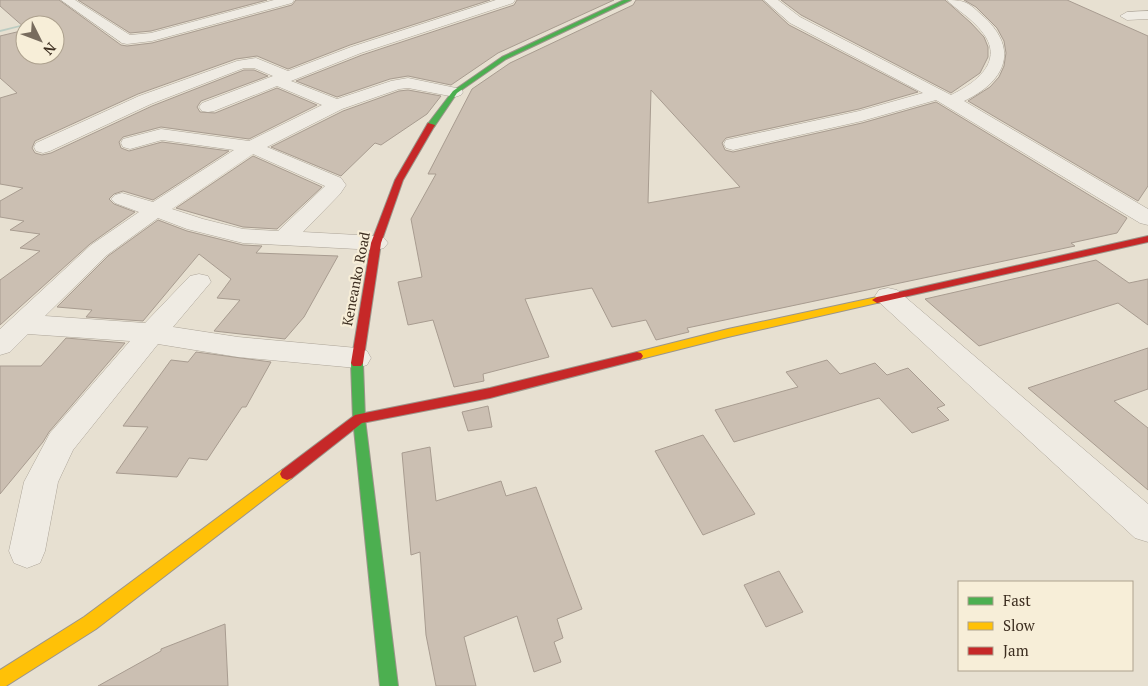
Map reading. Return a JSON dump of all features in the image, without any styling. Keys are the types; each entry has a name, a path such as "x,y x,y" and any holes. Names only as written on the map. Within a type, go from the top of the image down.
{"street":[{"path":"67,0 127,40 152,37 288,0"},
{"path":"208,107 356,50 509,0"},
{"name":"Keneanko Road","path":"389,686 358,419 357,358 376,243 399,180 432,123 455,92 504,58 628,0"},
{"path":"770,0 795,20 944,97 1148,218"},
{"path":"733,144 862,116 977,88 987,79 998,55 998,47 991,31 968,9 953,0"},
{"path":"1127,16 1148,15"},
{"path":"43,147 145,100 242,64 256,63 281,78 336,105"},
{"path":"0,345 99,250 154,210 252,148 336,105 397,84 408,82 455,92"},
{"path":"130,144 161,134 252,148 334,182 336,185 284,238"},
{"path":"122,199 195,224 243,236 376,243"},
{"path":"0,680 90,623 358,419 490,393 728,333 1148,239"},
{"path":"28,550 42,482 61,442 152,333 198,282"},
{"path":"888,296 1148,526"},
{"path":"23,324 152,333 238,347 357,358"}],"building":[{"path":"0,0 59,0 121,45 127,46 152,43 292,5 296,0 490,0 350,45 288,69 257,56 236,59 138,94 35,141 32,148 35,153 42,155 51,153 152,106 244,70 254,70 268,76 201,101 197,107 200,112 215,113 277,88 317,105 249,139 161,127 123,137 119,142 121,148 129,151 162,142 229,151 153,200 123,191 114,194 109,199 114,204 135,212 90,244 0,325 0,280 40,251 20,248 40,234 10,230 24,221 0,217 0,201 23,188 0,184 0,98 17,93 0,78 0,36 15,32 15,65 65,65 65,15 15,15 15,19 0,6"},
{"path":"78,0 267,0 151,31 130,33"},
{"path":"517,0 614,0 498,53 451,85 408,76 390,79 337,97 296,81 362,55 514,5"},
{"path":"636,0 762,0 789,25 918,92 859,109 726,138 722,143 725,150 733,152 862,123 936,102 1127,218 1117,233 1071,243 1075,246 687,328 689,332 656,340 646,320 612,327 592,288 525,299 549,357 483,374 484,381 454,387 433,320 408,325 398,282 422,277 411,219 436,174 428,174 472,89 510,63 633,5","holes":["651,90 740,187 648,203"]},
{"path":"781,0 945,0 984,37 988,47 988,57 980,73 951,93 801,15"},
{"path":"964,0 1067,0 1148,36 1148,186 1138,201 968,101 990,87 999,77 1004,66 1006,53 1004,41 997,28 976,7"},
{"path":"408,90 441,96 427,114 381,145 375,143 341,176 271,147 343,111 399,91"},
{"path":"253,156 322,187 277,229 243,227 176,208"},
{"path":"158,220 187,231 243,245 262,246 256,253 338,256 304,317 285,339 214,331 240,300 217,298 231,279 199,254 143,321 86,317 92,310 57,307 108,256"},
{"path":"1096,260 1129,283 1148,279 1148,325 1118,303 979,346 925,299"},
{"path":"66,338 125,343 49,432 0,494 0,366 41,366"},
{"path":"1148,348 1148,389 1114,401 1148,428 1148,490 1028,388"},
{"path":"196,352 271,362 246,407 242,407 207,460 189,458 177,477 116,473 148,427 123,426 171,360 188,362"},
{"path":"827,360 840,374 875,363 887,375 908,368 945,405 937,408 949,420 912,433 879,398 734,442 715,410 798,387 786,372"},
{"path":"488,406 492,427 468,431 462,412"},
{"path":"703,435 755,514 703,535 655,451"},
{"path":"430,447 436,501 501,481 506,496 536,487 582,609 557,619 563,638 554,642 561,662 534,672 517,616 464,637 476,686 436,686 426,635 420,552 411,555 402,453"},
{"path":"779,571 803,612 766,627 744,585"},
{"path":"225,624 228,686 98,686 161,651 161,649"}],"waterway":[{"path":"0,31 15,27"}],"traffic: fast":[{"path":"431,125 455,92 504,58 628,0"},
{"path":"357,363 359,419 389,686"}],"traffic: slow":[{"path":"637,356 728,333 877,300"},
{"path":"0,680 90,623 287,474"}],"traffic: jam":[{"path":"357,363 376,243 399,180 431,125"},
{"path":"877,300 1148,239"},
{"path":"287,474 359,419 490,393 637,356"}]}
